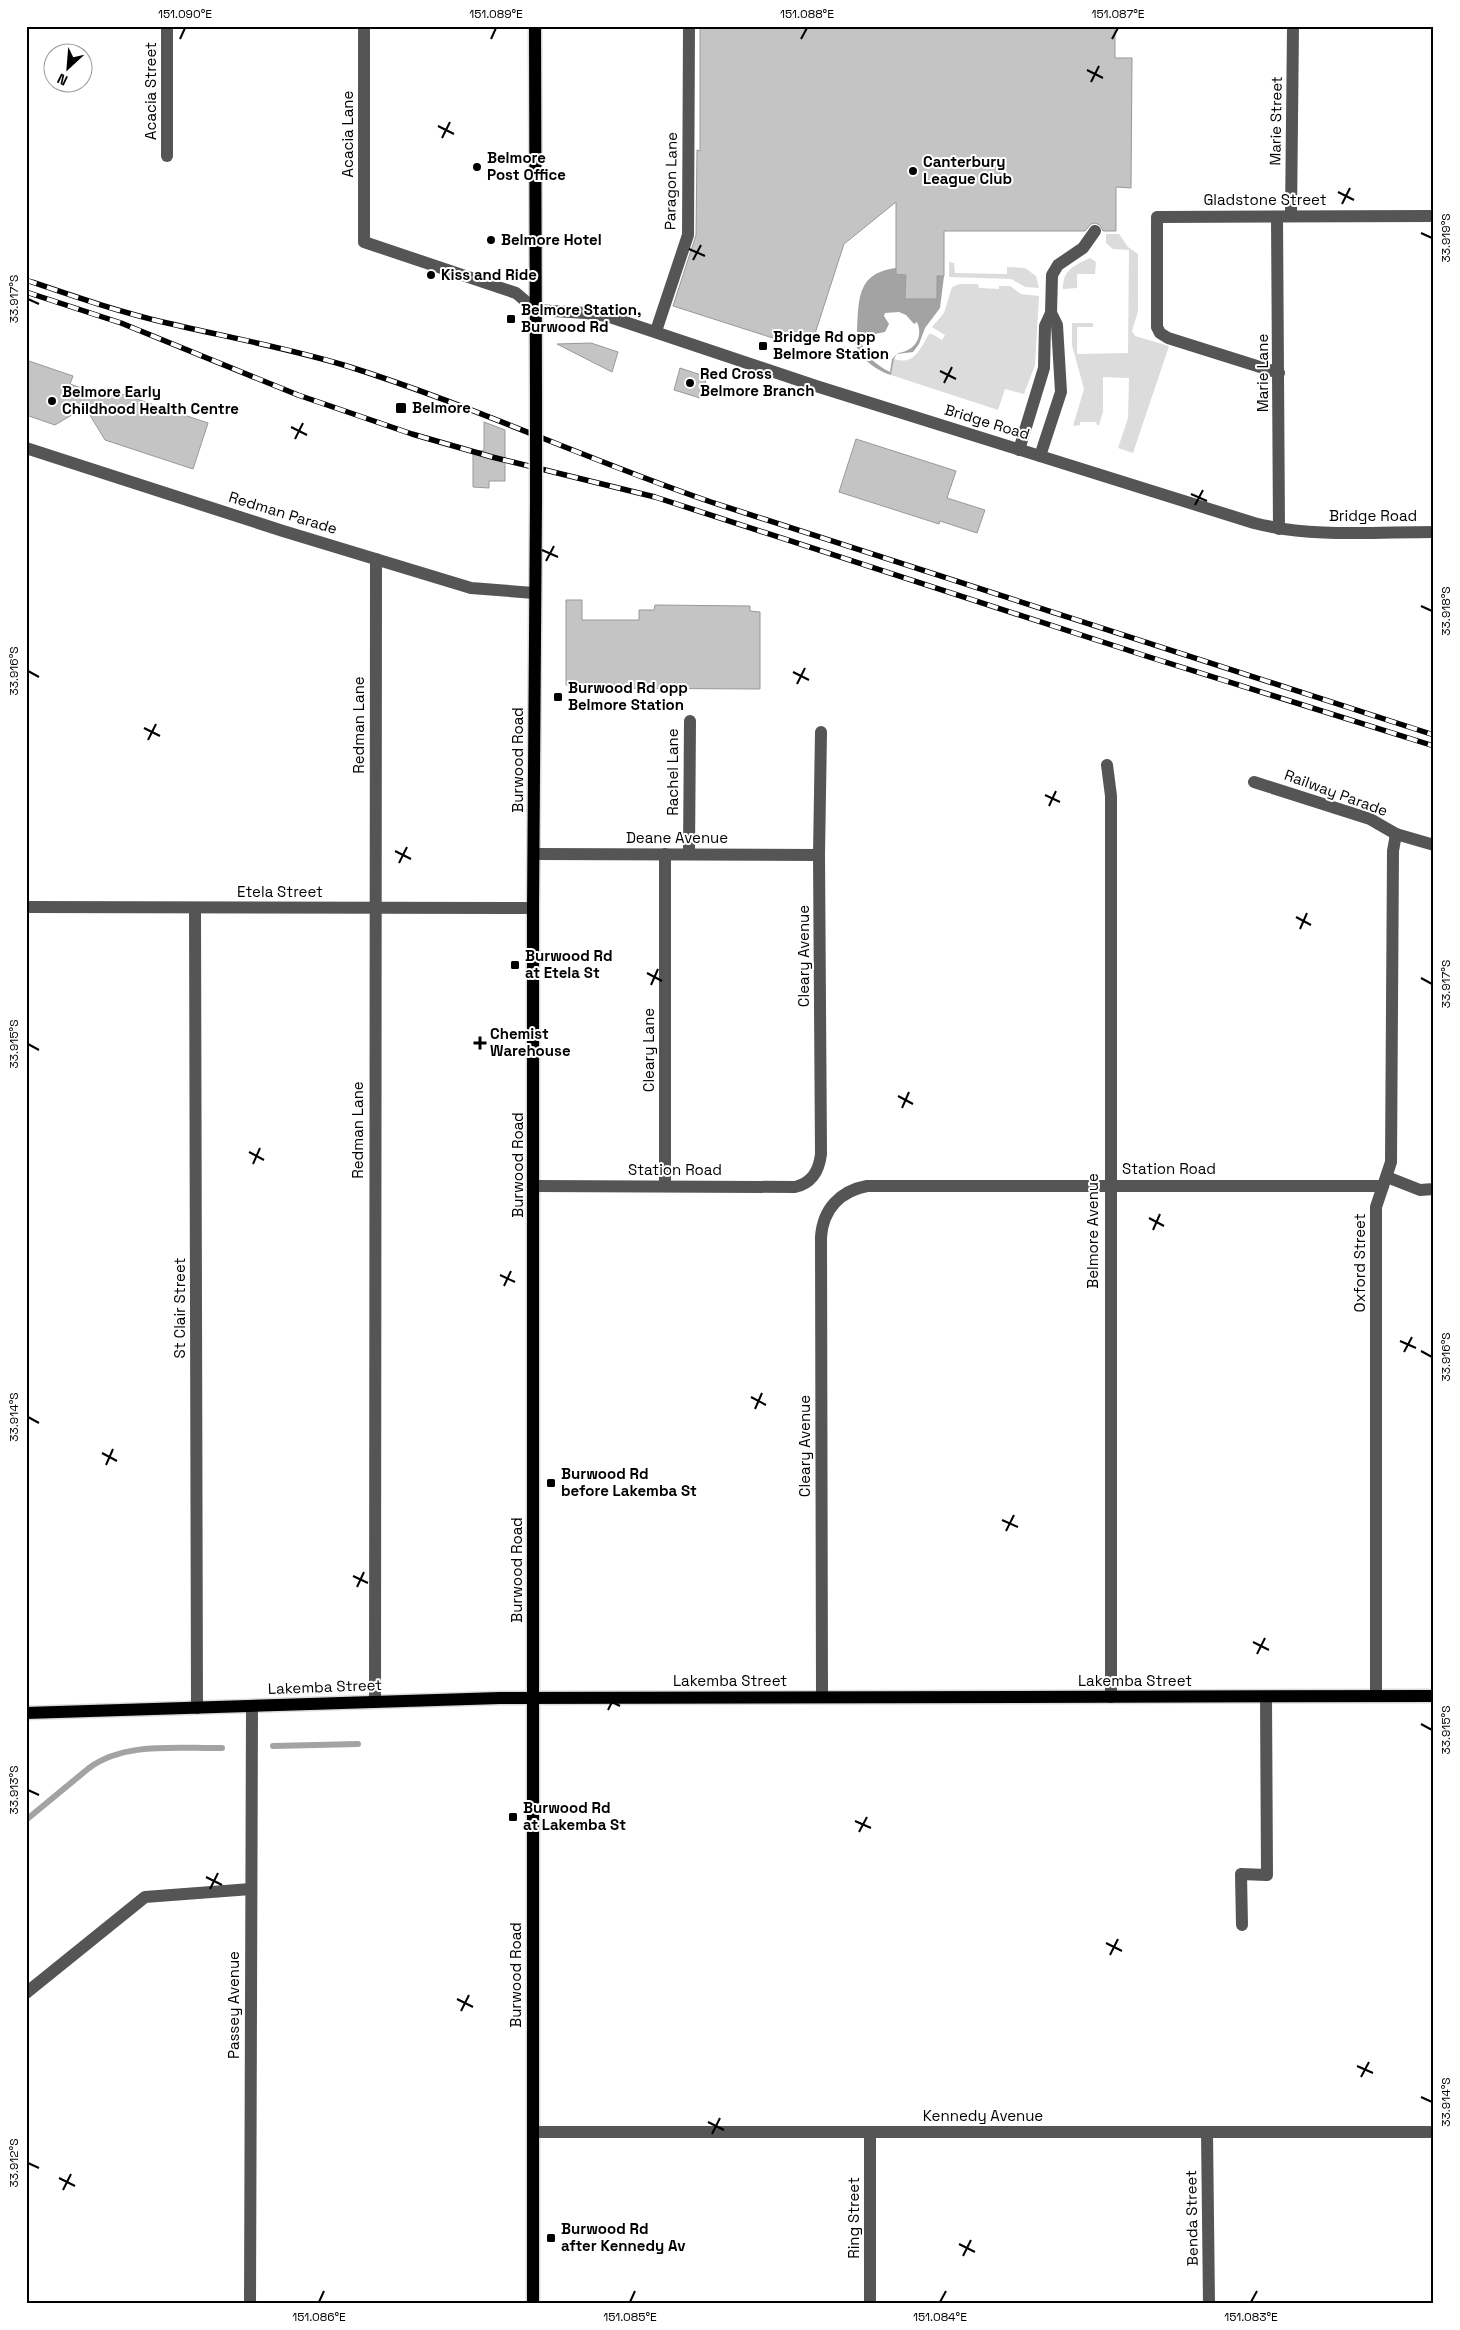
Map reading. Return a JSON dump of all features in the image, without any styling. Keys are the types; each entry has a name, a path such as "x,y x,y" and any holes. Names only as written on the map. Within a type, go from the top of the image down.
{"main road":[{"name":"Burwood Road","path":"532,2304 533,908 536,502 535,26"},
{"name":"Lakemba Street","path":"26,1712 533,1699 1434,1696"}],"street":[{"name":"Acacia Street","path":"167,26 167,156"},
{"name":"Acacia Lane","path":"364,26 364,242 516,293 536,310"},
{"name":"Paragon Lane","path":"656,331 688,234 689,26"},
{"name":"Marie Street","path":"1291,216 1294,26"},
{"name":"Gladstone Street","path":"1279,373 1168,338 1160,333 1157,326 1157,217 1434,216"},
{"name":"Marie Lane","path":"1277,217 1279,529"},
{"path":"1040,456 1061,392 1057,325 1051,313 1050,285 1054,270 1058,265 1083,248 1095,231"},
{"name":"Bridge Road","path":"536,310 586,312 607,316 825,389 1279,529 1308,532 1434,532"},
{"path":"1019,450 1044,368 1045,326 1051,313"},
{"name":"Redman Parade","path":"26,448 471,588 534,593"},
{"name":"Redman Lane","path":"375,1702 374,908 376,559"},
{"name":"Rachel Lane","path":"689,854 690,720"},
{"name":"Cleary Avenue","path":"813,1177 820,1163 821,1154 819,855 821,732"},
{"name":"Belmore Avenue","path":"1107,765 1110,796 1111,1698"},
{"name":"Railway Parade","path":"1254,782 1370,819 1396,834 1434,845"},
{"name":"Oxford Street","path":"1376,1696 1376,1207 1391,1162 1393,851 1396,834"},
{"name":"Deane Avenue","path":"534,854 819,855"},
{"name":"Cleary Lane","path":"665,854 665,1186"},
{"name":"Etela Street","path":"26,908 533,908"},
{"name":"St Clair Street","path":"195,908 197,1708"},
{"name":"Station Road","path":"534,1186 795,1187 803,1185 813,1177"},
{"name":"Station Road","path":"837,1199 849,1191 867,1186 1109,1186 1385,1181 1420,1190 1434,1189"},
{"name":"Cleary Avenue","path":"822,1697 821,1237 824,1220 837,1199"},
{"path":"1242,1925 1241,1874 1267,1875 1266,1697"},
{"name":"Passey Avenue","path":"250,2304 252,1706"},
{"path":"26,1993 145,1896 251,1889"},
{"name":"Kennedy Avenue","path":"533,2132 1434,2132"},
{"name":"Ring Street","path":"870,2132 870,2304"},
{"name":"Benda Street","path":"1207,2132 1209,2304"}],"shaded area":[{"path":"1106,234 1119,234 1128,247 1138,254 1138,311 1132,331 1135,336 1169,346 1133,453 1118,448 1128,418 1129,378 1103,377 1103,412 1099,425 1096,422 1080,422 1080,425 1073,426 1084,389 1072,345 1072,323 1093,323 1093,327 1077,327 1077,354 1128,353 1129,250 1113,249 1106,243"},
{"path":"1090,258 1096,262 1095,274 1077,274 1077,288 1063,289 1065,277 1070,269"},
{"path":"949,262 954,263 955,273 1007,274 1007,267 1025,268 1036,276 1039,288 1025,287 1011,279 949,277"},
{"path":"896,268 896,274 906,275 905,298 937,276 944,276 940,308 925,328 919,344 913,352 897,354 894,359 891,375 877,369 866,360 858,349 853,335 857,333 858,310 862,290 873,276","holes":["899,312 906,315 914,324 917,322 919,328 918,338 913,347 898,353 892,359 890,372 870,358 859,337 885,332 889,324 884,316 885,313"]},
{"path":"960,284 978,284 979,288 999,289 999,286 1010,286 1021,294 1039,296 1035,365 1024,394 1005,389 998,410 891,375 894,359 907,360 916,355 929,334 942,340 945,335 932,327 944,313 952,287"}],"building":[{"name":"Canterbury League Club","path":"700,26 1115,26 1115,58 1132,58 1131,188 1116,187 1116,231 1103,231 1100,225 1095,223 1091,224 1085,231 944,231 944,276 937,276 937,299 905,299 906,275 896,274 896,202 844,244 811,346 780,336 779,340 673,306 696,235 697,150 700,151"},
{"path":"591,343 618,352 612,372 557,344"},
{"path":"26,360 73,376 70,384 102,395 104,388 208,423 193,469 105,440 85,407 55,425 26,415"},
{"name":"Red Cross Belmore Branch","path":"680,368 707,377 700,398 674,390"},
{"path":"484,422 505,430 505,481 489,481 489,488 473,487 473,450 484,451"},
{"path":"856,439 956,471 947,498 985,510 977,533 940,521 939,524 839,492"},
{"path":"566,600 582,600 582,620 639,620 639,610 654,610 655,605 750,606 750,611 760,612 760,689 574,688 573,685 566,685"}],"waterway":[{"path":"273,1746 358,1744"},
{"path":"26,1820 89,1768 103,1759 136,1750 153,1748 222,1748"}],"railway":[{"path":"26,280 149,319 280,348 347,366 439,398 620,469 711,502 1434,735"},
{"path":"26,292 121,323 298,395 412,434 492,457 655,497 1146,656 1434,746"}],"place":[{"name":"Belmore Post Office","path":"477,167"},
{"name":"Canterbury League Club","path":"913,171"},
{"name":"Belmore Hotel","path":"491,240"},
{"name":"Kiss and Ride","path":"431,275"},
{"name":"Belmore Station, Burwood Rd","path":"511,319"},
{"name":"Bridge Rd opp Belmore Station","path":"763,346"},
{"name":"Red Cross Belmore Branch","path":"690,383"},
{"name":"Belmore Early Childhood Health Centre","path":"52,401"},
{"name":"Belmore","path":"401,408"},
{"name":"Burwood Rd opp Belmore Station","path":"558,697"},
{"name":"Burwood Rd at Etela St","path":"515,965"},
{"name":"Chemist Warehouse","path":"480,1043"},
{"name":"Burwood Rd before Lakemba St","path":"551,1483"},
{"name":"Burwood Rd at Lakemba St","path":"513,1817"},
{"name":"Burwood Rd after Kennedy Av","path":"551,2238"}]}
